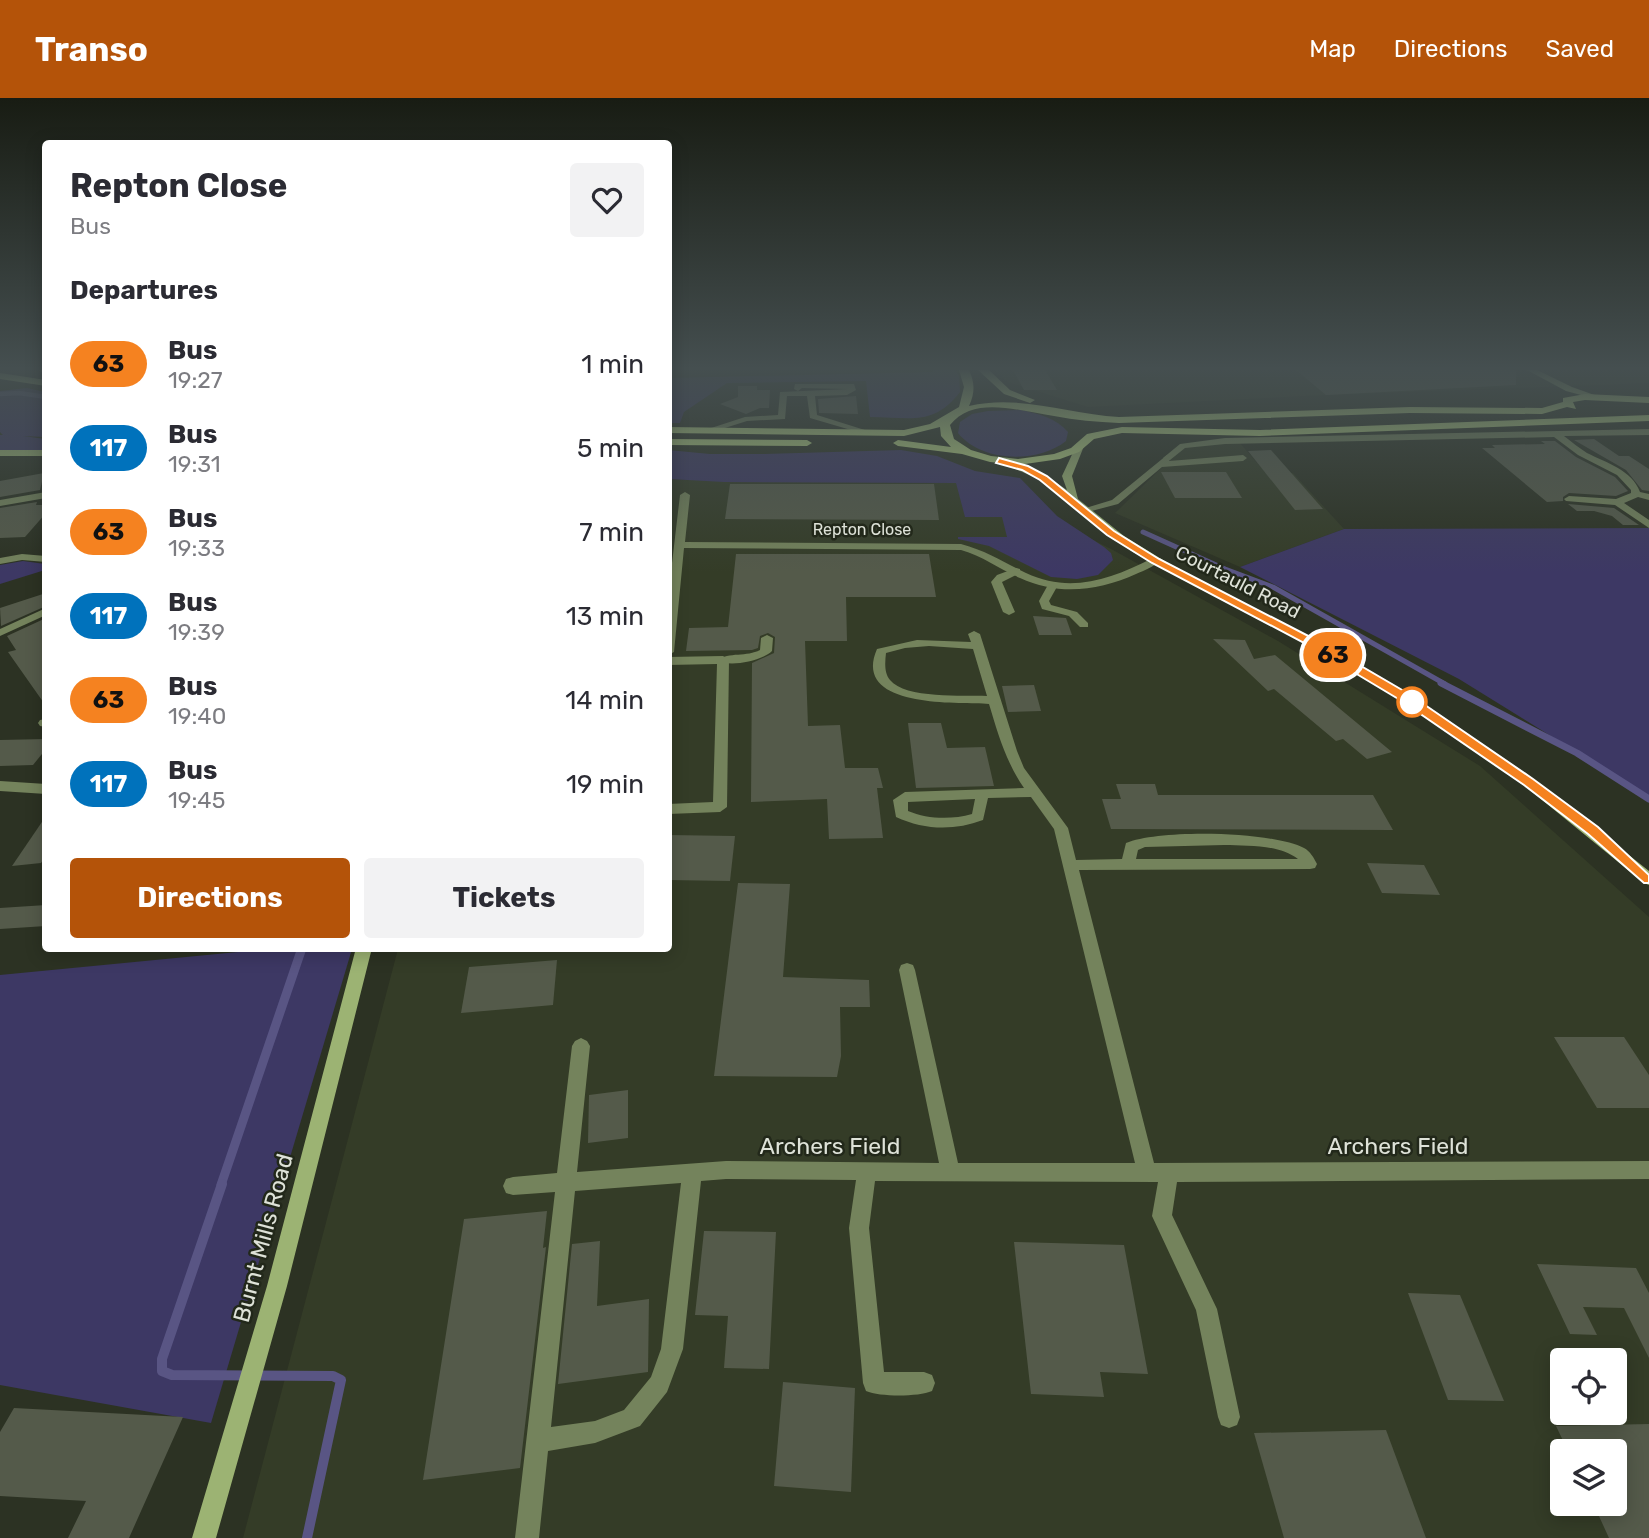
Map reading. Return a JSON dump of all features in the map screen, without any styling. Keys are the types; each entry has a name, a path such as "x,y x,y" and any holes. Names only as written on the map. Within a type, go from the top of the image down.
{"main road":[{"path":"948,437 950,441 977,456"},
{"path":"1080,446 1083,437"},
{"path":"672,442 904,443 945,448 999,461 1031,461 1056,457 1092,437"}],"street":[{"path":"1084,510 1115,502 1183,446 1224,441 1435,437"},
{"path":"1560,437 1585,455 1621,474 1635,486 1635,495 1617,502 1569,499"},
{"name":"Courtauld Road","path":"1080,446 1067,482 1074,499 1084,510"},
{"path":"0,453 42,453"},
{"path":"1164,461 1242,458"},
{"name":"Courtauld Road","path":"999,461 1035,473 1111,533 1155,561 1314,643 1405,697 1528,782 1593,831 1649,879"},
{"path":"1635,493 1649,497"},
{"path":"673,573 680,545 685,495"},
{"path":"0,503 42,496"},
{"path":"1617,502 1649,525"},
{"name":"Repton Close","path":"680,545 961,547 989,556 1016,572 1054,585 1082,588 1115,581 1155,561"},
{"path":"0,561 22,557 42,559"},
{"path":"1009,612 996,582 1001,577 1016,572"},
{"path":"1054,585 1044,601 1046,607 1073,614 1084,625"},
{"path":"0,633 42,613"},
{"path":"672,660 723,660 759,656 766,651 767,638"},
{"path":"994,700 905,694 886,685 879,668 881,651 902,643 976,640 1018,769 1060,828 1146,1171"},
{"path":"672,809 720,807 723,660"},
{"path":"0,786 42,789"},
{"path":"982,796 978,817 969,821 913,821 901,814 900,800 905,797 1035,792"},
{"path":"1070,865 1128,865 1310,864 1303,853 1282,845 1256,842 1143,842 1131,847 1128,865"},
{"name":"Burnt Mills Road","path":"204,1538 262,1340 363,952"},
{"path":"907,970 950,1172"},
{"path":"527,1538 581,1046"},
{"name":"Archers Field","path":"513,1186 726,1170 1649,1170"},
{"path":"867,1171 859,1228 874,1383 924,1383"},
{"path":"1169,1171 1162,1216 1206,1309 1229,1418"},
{"path":"537,1441 595,1432 632,1418 659,1384 672,1349 691,1195 691,1173"}],"shaded area":[{"path":"0,437 42,439 42,450 0,451"},
{"path":"962,437 1067,437 1066,441 1054,448 1025,456 995,454 968,443"},
{"path":"1239,442 1266,473 1293,473 1344,529 1240,567 1115,513 1181,449 1198,444"},
{"path":"672,450 710,454 764,454 901,450 937,456 975,471 1020,478 1057,516 1104,547 1111,553 1113,560 1098,575 1077,579 1051,577 989,546 958,539 1007,537 1002,517 965,517 956,483 724,482 672,479"},
{"path":"970,478 1113,550 1278,641 1480,766 1649,917 1649,1538 243,1538 397,952 672,952 672,480"},
{"path":"1649,528 1649,797 1459,679 1240,567 1344,529"},
{"path":"23,561 42,564 42,571 0,584 0,565"},
{"path":"237,952 351,952 211,1423 0,1385 0,975"}],"building":[{"path":"1594,439 1619,456 1629,456 1649,469 1649,491 1642,490 1626,470 1574,440"},
{"path":"1541,441 1555,441 1576,457 1615,477 1628,491 1616,496 1569,493 1563,497 1563,501 1547,502 1482,448 1495,448 1492,445 1545,444"},
{"path":"1271,450 1323,509 1295,510 1248,451"},
{"path":"1161,472 1226,472 1242,498 1175,498"},
{"path":"42,473 40,490 0,497 0,481"},
{"path":"730,484 934,484 939,520 725,519"},
{"path":"37,502 36,505 42,505 42,518 25,537 0,538 0,508"},
{"path":"1568,504 1614,508 1639,525 1623,525 1612,516 1594,511 1577,511"},
{"path":"736,554 929,554 936,597 846,597 847,641 805,641 808,726 840,725 845,768 878,768 883,788 877,788 883,838 829,839 827,799 751,802 752,663 774,653 775,637 768,633 760,636 758,648 752,650 686,651 689,628 728,627"},
{"path":"42,594 42,608 1,626 0,608"},
{"path":"1033,616 1066,618 1072,635 1039,635"},
{"path":"42,620 42,700 8,652 16,650 7,636"},
{"path":"1213,639 1245,640 1254,659 1275,655 1392,752 1367,759 1343,739 1336,741 1274,689 1268,691"},
{"path":"1034,685 1041,711 1008,712 1002,686"},
{"path":"908,723 941,723 947,748 985,747 994,786 916,788"},
{"path":"42,739 42,754 33,765 0,766 0,740"},
{"path":"1116,784 1155,784 1158,795 1373,795 1393,830 1111,829 1102,799 1121,799"},
{"path":"42,822 42,862 12,866"},
{"path":"672,835 735,836 730,881 672,880"},
{"path":"1367,863 1424,865 1440,895 1382,893"},
{"path":"738,883 790,884 783,977 869,980 870,1007 840,1007 841,1056 837,1077 714,1076"},
{"path":"42,905 42,926 0,929 0,908"},
{"path":"557,960 553,1005 461,1013 469,967"},
{"path":"1554,1037 1624,1037 1649,1075 1649,1108 1597,1108"},
{"path":"628,1090 628,1138 588,1143 589,1095"},
{"path":"547,1211 543,1248 546,1247 520,1468 423,1480 464,1219"},
{"path":"704,1231 776,1232 769,1369 724,1368 728,1316 695,1315"},
{"path":"600,1241 597,1306 649,1299 648,1372 558,1384 572,1244"},
{"path":"1014,1242 1124,1245 1148,1374 1100,1372 1104,1397 1031,1394"},
{"path":"1537,1264 1636,1268 1649,1293 1649,1358 1624,1308 1583,1307 1597,1335 1570,1334"},
{"path":"1408,1293 1460,1295 1504,1401 1448,1400"},
{"path":"783,1382 855,1388 851,1492 774,1486"},
{"path":"14,1408 183,1417 129,1538 68,1538 86,1501 0,1496 0,1432"},
{"path":"1649,1424 1649,1538 1609,1538 1599,1516 1627,1516 1627,1439 1562,1439 1556,1426"},
{"path":"1386,1430 1426,1538 1284,1538 1254,1433"}],"waterway":[{"path":"1143,532 1225,569 1273,587 1445,684"},
{"path":"1441,683 1577,753 1649,799"},
{"path":"221,1185 301,952"},
{"path":"222,1184 162,1359 162,1371 172,1375 333,1376 341,1380 307,1538"}],"bus line":[{"name":"63","path":"999,461 1025,468 1044,478 1111,533 1155,561 1314,643 1405,697 1528,782 1593,831 1649,879"}]}
